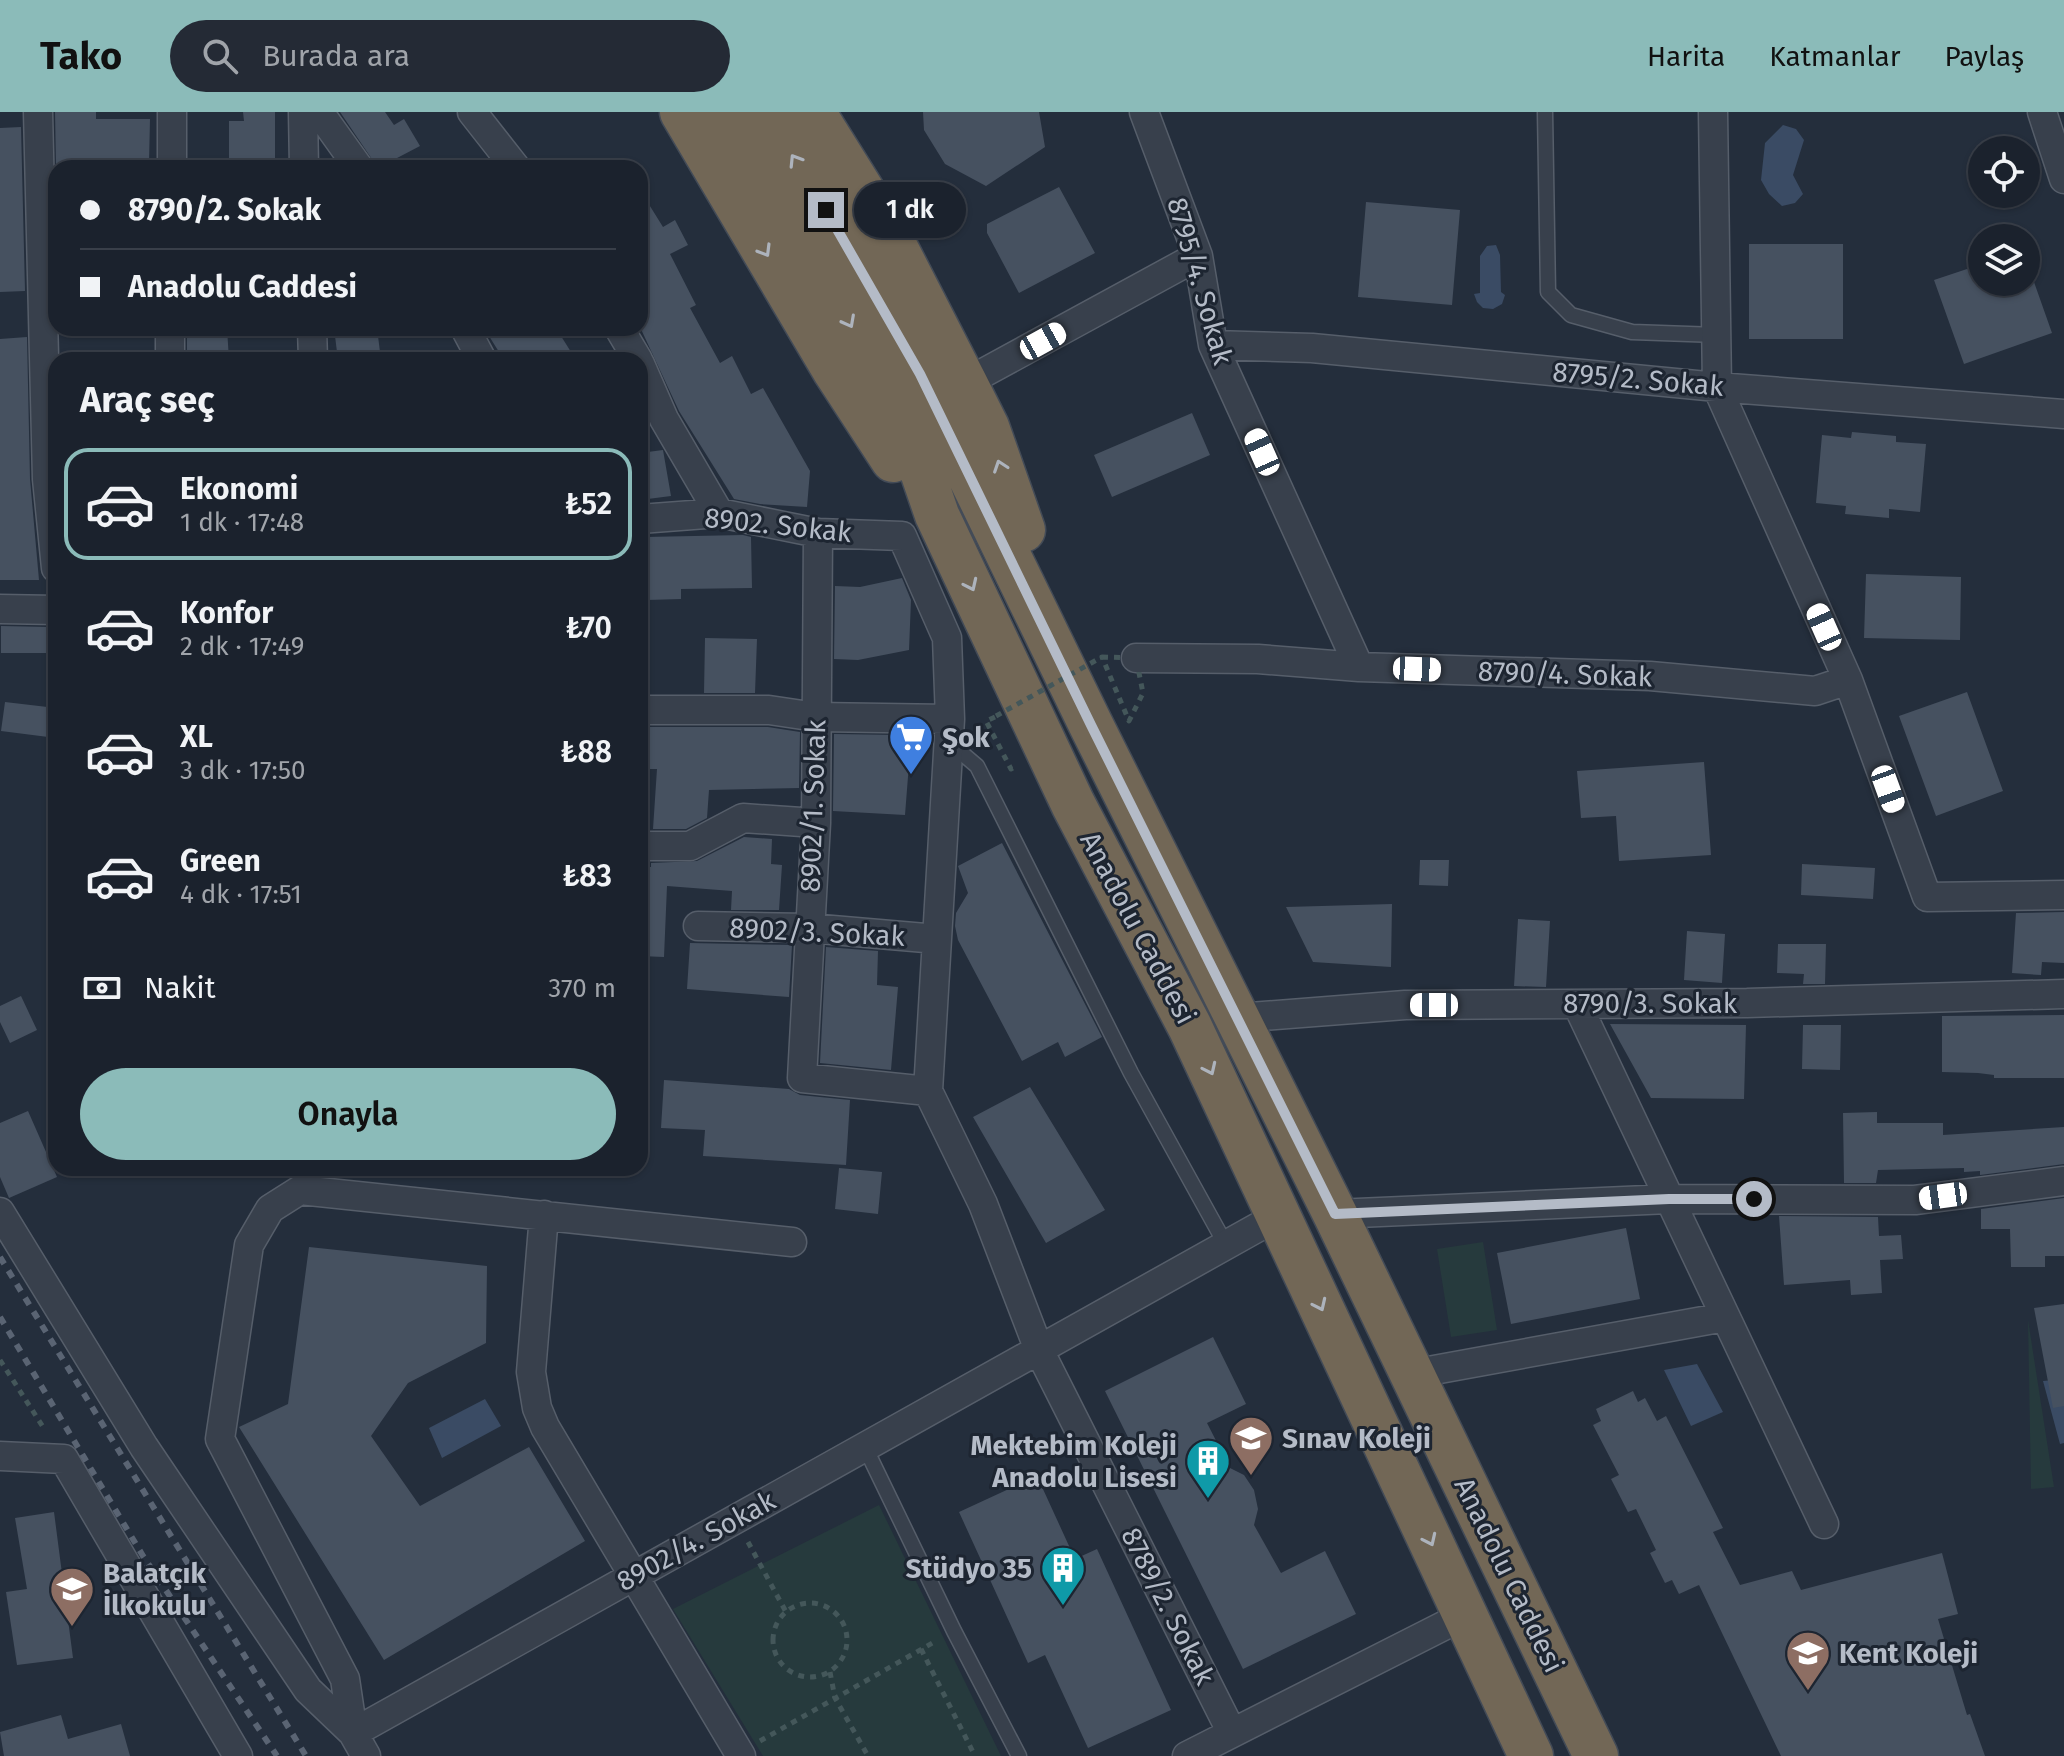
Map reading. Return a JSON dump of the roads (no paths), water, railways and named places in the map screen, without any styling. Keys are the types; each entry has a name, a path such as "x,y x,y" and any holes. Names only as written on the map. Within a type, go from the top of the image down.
{"highway":[{"path":"682,112 843,384 892,460 937,515"},
{"name":"Anadolu Caddesi","path":"722,112 825,277 913,445 937,515 1073,804 1190,1027 1531,1756"},
{"name":"Anadolu Caddesi","path":"765,112 856,258 920,374 1335,1214 1596,1756"},
{"path":"813,112 886,229 987,427 1091,725"}],"street":[{"path":"38,112 48,373"},
{"path":"172,112 172,160"},
{"path":"303,112 304,160"},
{"path":"319,112 353,160"},
{"path":"472,112 510,160"},
{"name":"8795/4. Sokak","path":"1144,112 1198,256 1213,345 1359,667"},
{"path":"1713,112 1717,387 1848,680 1927,897 2064,895"},
{"path":"2042,112 2064,179"},
{"path":"965,383 1198,256"},
{"name":"8795/2. Sokak","path":"1213,345 1312,348 1717,387 2064,414"},
{"path":"648,388 719,513"},
{"name":"8902. Sokak","path":"648,518 719,513 818,533 902,536 947,638 950,731"},
{"name":"8902/1. Sokak","path":"818,533 816,823 802,1078 928,1091"},
{"path":"0,609 48,610"},
{"name":"8790/4. Sokak","path":"1136,658 1258,659 1359,667 1650,676 1815,691 1848,680"},
{"path":"648,710 769,710 950,731 928,1091 983,1204 1039,1350"},
{"path":"648,846 690,846 743,818 816,823"},
{"name":"8902/3. Sokak","path":"698,926 809,928 937,939"},
{"name":"8790/3. Sokak","path":"1237,1018 1405,1005 1747,1003 2064,994"},
{"path":"1577,1004 1824,1524"},
{"path":"1335,1214 1669,1199 1915,1200 2064,1181"},
{"path":"360,1744 345,1679 220,1439 249,1245 270,1209 300,1190 792,1242"},
{"path":"0,1212 144,1447 308,1690 360,1744"},
{"path":"544,1215 531,1372 537,1408 545,1427 740,1754"},
{"name":"8902/4. Sokak","path":"360,1744 634,1576 1278,1216"},
{"path":"1412,1374 1725,1317"},
{"name":"8789/2. Sokak","path":"1039,1350 1232,1733"},
{"path":"0,1456 64,1459 238,1756"},
{"path":"1187,1756 1465,1615"}],"lane":[{"path":"1545,112 1548,292 1571,315 1632,332 1717,335"},
{"path":"950,731 977,766 1131,1073 1226,1245"},
{"path":"865,1447 954,1631 1019,1756"}],"water":[{"path":"1783,125 1796,129 1804,140 1793,175 1803,194 1795,203 1782,206 1769,194 1761,180 1765,143"},
{"path":"1496,245 1500,255 1501,292 1505,295 1502,304 1493,309 1483,308 1474,294 1480,293 1480,256 1487,246"},
{"path":"1697,1364 1723,1412 1691,1426 1664,1370"},
{"path":"2064,1379 2064,1443 2060,1444 2043,1381"},
{"path":"485,1399 501,1426 442,1458 429,1428"}],"railway":[{"path":"0,1257 306,1756"},
{"path":"0,1317 143,1556 277,1756"}],"place":[{"name":"Şok","path":"911,776"},
{"name":"Sınav Koleji","path":"1251,1477"},
{"name":"Mektebim Koleji Anadolu Lisesi","path":"1208,1500"},
{"name":"Stüdyo 35","path":"1063,1607"},
{"name":"Balatçık İlkokulu","path":"72,1628"},
{"name":"Kent Koleji","path":"1808,1692"}]}
